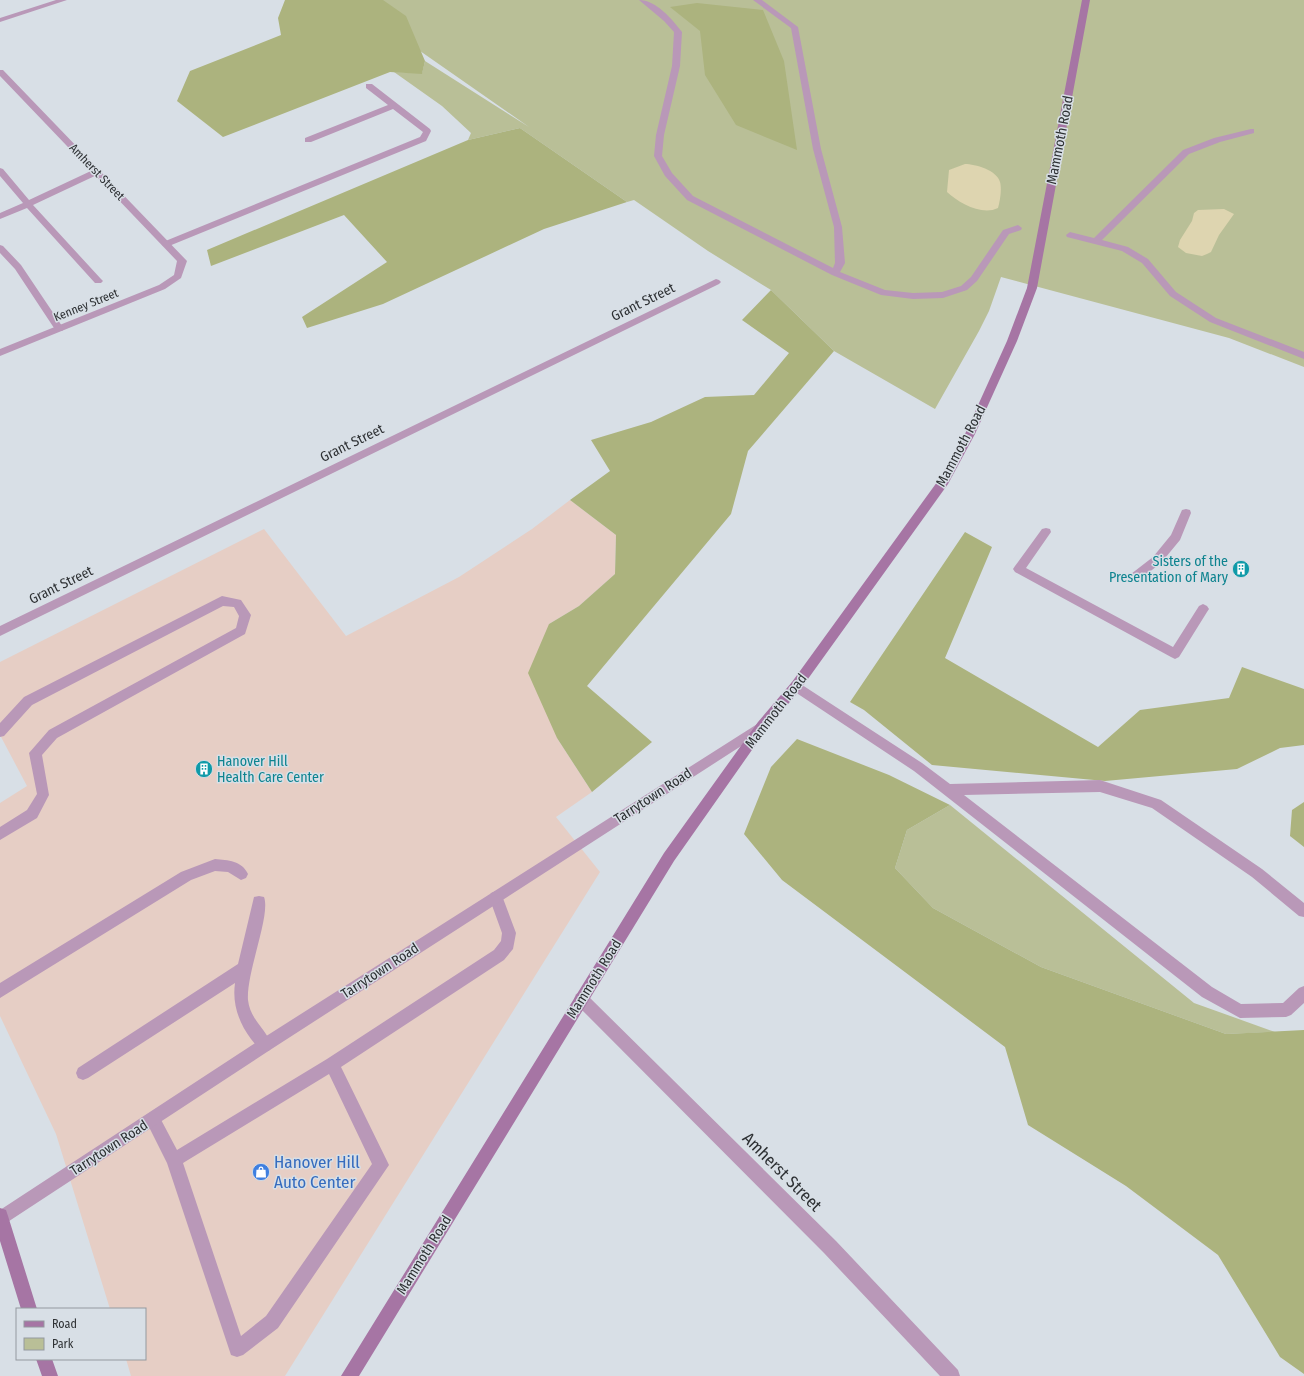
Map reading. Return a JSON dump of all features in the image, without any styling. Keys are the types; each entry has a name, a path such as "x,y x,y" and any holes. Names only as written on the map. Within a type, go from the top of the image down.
{"main road":[{"name":"Mammoth Road","path":"349,1376 669,857 762,726 796,686 944,481 970,434 1012,341 1032,288 1086,0"},
{"path":"0,1218 29,1308"},
{"path":"44,1360 50,1376"}],"street":[{"path":"0,20 63,0"},
{"path":"643,0 667,19 678,32 676,66 660,135 658,156 668,174 690,198 835,273 884,293 914,296 943,295 964,288 974,279 1006,232 1018,228"},
{"path":"757,0 794,27 817,149 838,227 840,263 835,273"},
{"name":"Amherst Street","path":"0,72 182,261 178,276"},
{"path":"166,244 423,140 427,131 369,86"},
{"path":"308,140 394,106"},
{"path":"1096,241 1186,152 1217,140 1251,131"},
{"path":"0,171 98,281"},
{"path":"0,216 96,172"},
{"path":"1070,235 1125,249 1145,261 1173,294 1213,320 1304,356"},
{"path":"0,248 18,267 59,329"},
{"name":"Kenney Street","path":"0,353 162,287 178,276"},
{"name":"Grant Street","path":"0,630 716,282"},
{"path":"1135,577 1157,560 1176,537 1186,514"},
{"path":"1046,532 1019,569 1175,654 1203,609"},
{"path":"0,732 28,701 222,601 237,603 246,615 241,632 53,734 35,753 43,795 32,814 0,834"},
{"path":"796,686 918,767 1207,992 1240,1011 1286,1010 1304,993"},
{"name":"Tarrytown Road","path":"0,1218 265,1045 762,726"},
{"path":"948,790 1100,786 1156,804 1257,873 1304,911"},
{"path":"0,991 186,876 215,865 230,866 241,874"},
{"path":"174,1160 332,1064 499,955 508,944 509,933 496,897"},
{"path":"259,902 259,915 245,968 240,999 244,1016 265,1045"},
{"path":"83,1073 245,968"},
{"name":"Amherst Street","path":"581,999 830,1248 952,1376"},
{"path":"153,1119 174,1160 236,1349 272,1322 381,1165 332,1064"}],"shaded area":[{"path":"570,500 616,535 615,574 579,606 549,624 557,738 592,792 556,817 600,872 285,1376 131,1376 126,1360 146,1360 146,1308 110,1308 56,1134 0,1016 0,803 27,786 0,735 0,662 264,529 346,636 459,577 532,529"}],"green space":[{"path":"285,0 383,0 406,16 425,61 422,74 390,72 223,137 177,101 190,71 281,35 278,18"},
{"path":"347,0 1304,0 1304,367 1229,338 1001,277 989,311 979,331 935,409 834,351 771,290 708,251 634,200 627,202 520,128 468,140 471,133 442,106 394,72 422,73 425,61 529,127"},
{"path":"697,3 763,10 784,61 797,150 736,125 705,75 700,31 670,7"},
{"path":"520,128 627,202 544,229 383,304 307,328 302,317 387,262 344,215 211,266 207,250 468,140"},
{"path":"771,290 834,351 748,451 731,514 587,686 652,742 592,792 557,738 528,673 549,624 579,606 615,574 616,535 570,500 610,471 591,440 651,422 705,397 754,395 789,353 742,320"},
{"path":"965,532 992,547 945,658 1098,747 1140,710 1229,698 1242,667 1304,689 1304,745 1280,748 1237,769 1105,781 932,765 864,710 850,702"},
{"path":"797,739 889,775 950,805 907,830 895,868 933,908 1041,967 1226,1034 1304,1030 1304,1374 1280,1357 1218,1255 1126,1186 1028,1125 1005,1047 782,880 744,834 771,767"},
{"path":"1304,802 1304,847 1290,836 1292,810"},
{"path":"950,805 1194,1003 1275,1032 1226,1034 1041,967 933,908 895,868 907,830"}],"sand":[{"path":"965,164 985,168 995,174 998,178 1001,188 998,208 985,210 971,207 947,192 949,170"},
{"path":"1224,209 1234,214 1219,235 1211,252 1202,256 1186,253 1178,247 1180,240 1192,221 1194,213 1198,210"}],"place":[{"name":"Sisters of the Presentation of Mary","path":"1241,569"},
{"name":"Hanover Hill Health Care Center","path":"204,769"},
{"name":"Hanover Hill Auto Center","path":"261,1172"}]}
